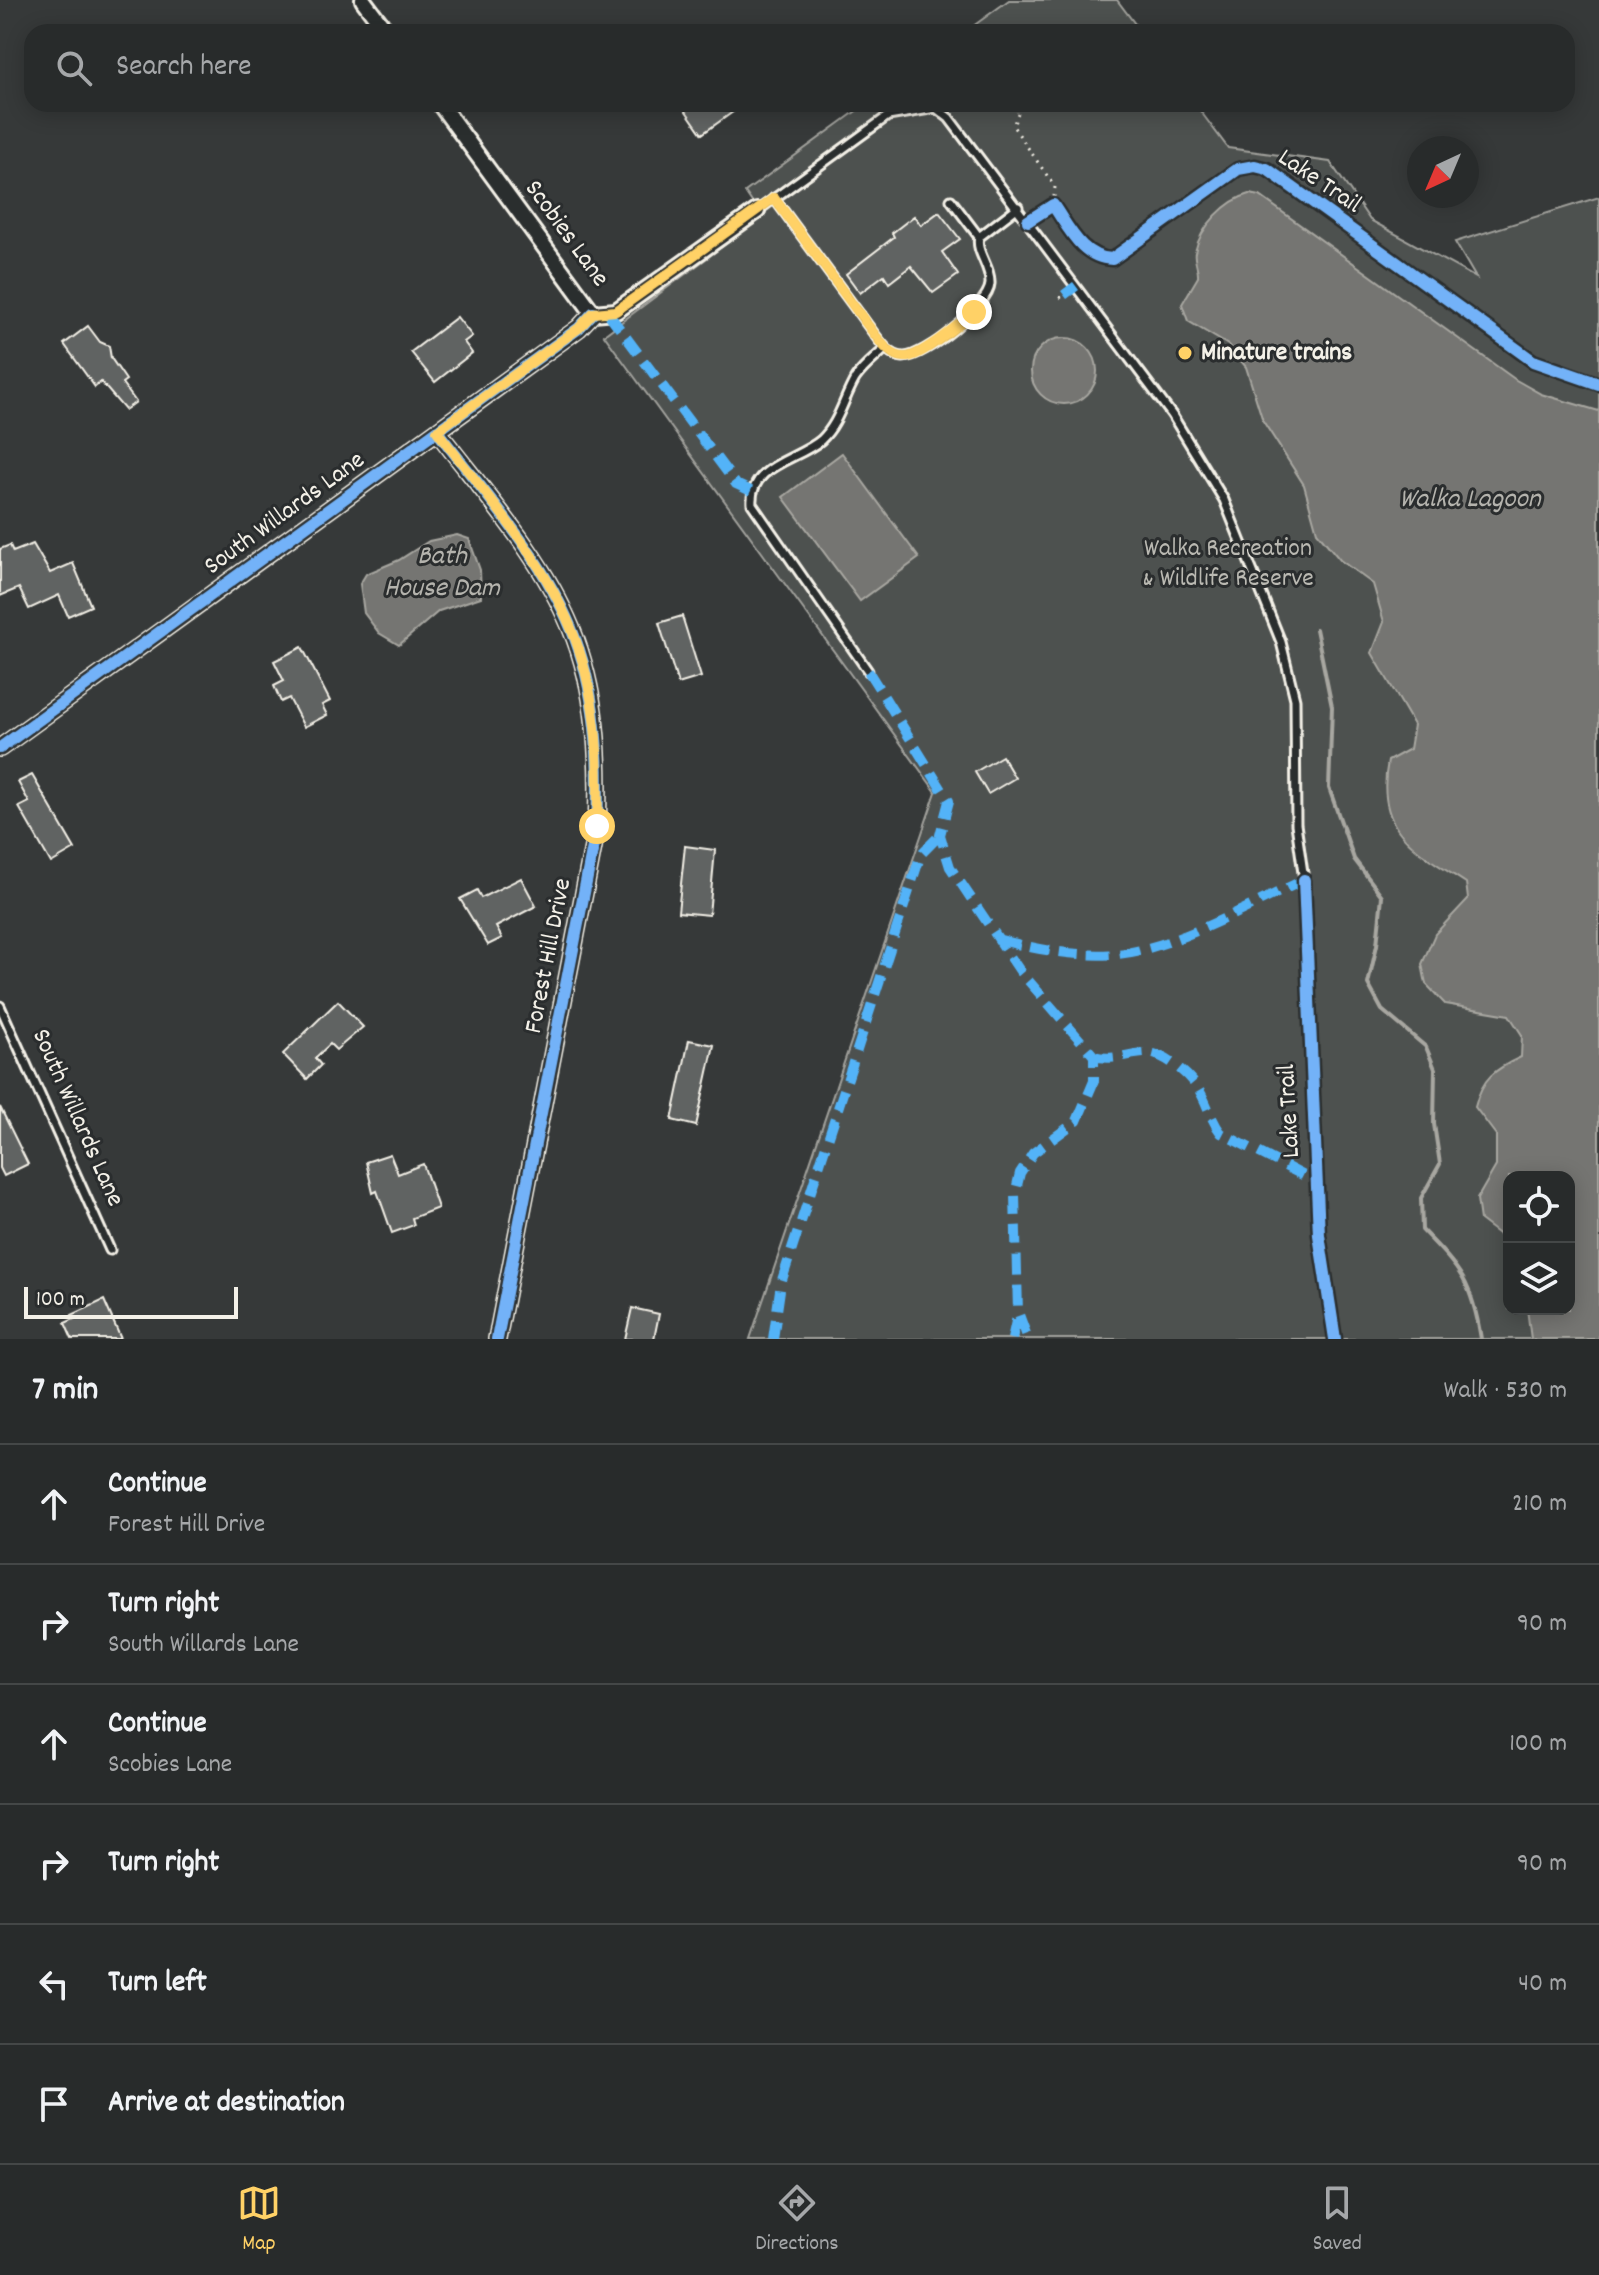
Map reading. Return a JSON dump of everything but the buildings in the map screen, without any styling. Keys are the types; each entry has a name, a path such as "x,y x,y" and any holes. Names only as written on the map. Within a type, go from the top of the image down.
{"street":[{"path":"363,0 381,24"},
{"name":"Scobies Lane","path":"446,112 593,313 616,311 757,211"},
{"name":"South Willards Lane","path":"0,748 579,328 593,313"},
{"name":"Forest Hill Drive","path":"437,431 527,549 571,628 589,692 600,760 597,826 497,1339"}],"lane":[{"path":"757,211 888,116 912,112"},
{"path":"941,112 1018,207 1172,415 1224,500 1281,642 1295,699 1296,824 1304,880"},
{"path":"774,198 886,348 906,357 919,353 984,302 990,285 988,266 977,244 979,237 1018,207"},
{"path":"951,200 979,237"},
{"path":"868,671 752,504 751,491 759,479 781,462 819,443 833,428 856,377 886,348"},
{"name":"South Willards Lane","path":"0,1006 110,1250"}],"path":[{"path":"1018,113 1013,126 1055,187 1053,205 1061,217"},
{"path":"1028,221 1053,205"}],"green space":[{"path":"1009,0 1117,0 1135,24 976,24"},
{"name":"Walka Recreation & Wildlife Reserve","path":"855,112 1201,112 1228,148 1330,162 1370,220 1476,278 1455,242 1599,197 1599,1339 750,1339 936,792 604,335 762,217 745,192"}],"water":[{"name":"Walka Lagoon","path":"1250,194 1260,196 1516,380 1541,394 1599,411 1599,1339 1531,1339 1528,1315 1575,1315 1575,1171 1503,1171 1503,1237 1480,1220 1477,1199 1496,1166 1496,1135 1475,1107 1481,1089 1491,1076 1521,1057 1522,1035 1509,1015 1445,1004 1426,984 1422,964 1435,934 1468,899 1466,883 1402,836 1387,805 1385,785 1388,761 1410,749 1414,725 1372,653 1384,622 1373,584 1340,560 1317,532 1304,485 1263,421 1246,367 1228,345 1188,321 1182,304 1198,277 1195,255 1202,233 1223,208"},
{"path":"1064,338 1087,348 1097,371 1087,394 1064,404 1041,394 1031,371 1041,348"},
{"path":"842,453 919,558 860,601 783,497"},
{"name":"Bath House Dam","path":"457,535 469,539 480,570 481,597 439,611 399,645 379,633 364,613 360,584 366,574 399,560 429,541"}],"waterway":[{"path":"1316,629 1332,707 1329,788 1354,859 1382,896 1377,945 1368,984 1382,1010 1426,1047 1435,1069 1434,1124 1440,1164 1421,1198 1422,1230 1463,1278 1481,1339"}],"marked path":[{"path":"1064,295 1076,286"},
{"path":"608,313 736,484 751,491"},
{"path":"868,671 949,801 940,835 950,867 1020,971 1094,1056 1094,1081 1077,1121 1033,1153 1020,1173 1015,1194 1018,1312 1028,1339"},
{"path":"773,1339 781,1283 921,854 940,835"},
{"path":"1001,940 1073,954 1103,955 1139,950 1187,935 1304,880"},
{"path":"1094,1056 1113,1058 1145,1053 1167,1060 1197,1087 1221,1133 1316,1182"},
{"path":"1012,1339 1018,1312"}],"cycle path":[{"name":"Lake Trail","path":"1028,221 1053,205 1084,248 1112,259 1238,169 1255,166 1267,169 1533,361 1599,384"},
{"path":"0,748 579,328 593,313"},
{"path":"437,431 528,550 559,601 580,652 591,701 597,751 597,826 497,1339"},
{"name":"Lake Trail","path":"1304,880 1319,1235 1335,1339"}],"place":[{"name":"Minature trains","path":"1185,353"}],"route":[{"path":"597,826 600,760 589,692 571,628 527,549 437,431 579,328 593,313 616,311 774,198 875,335 893,354 906,357 919,353 974,312"}]}
